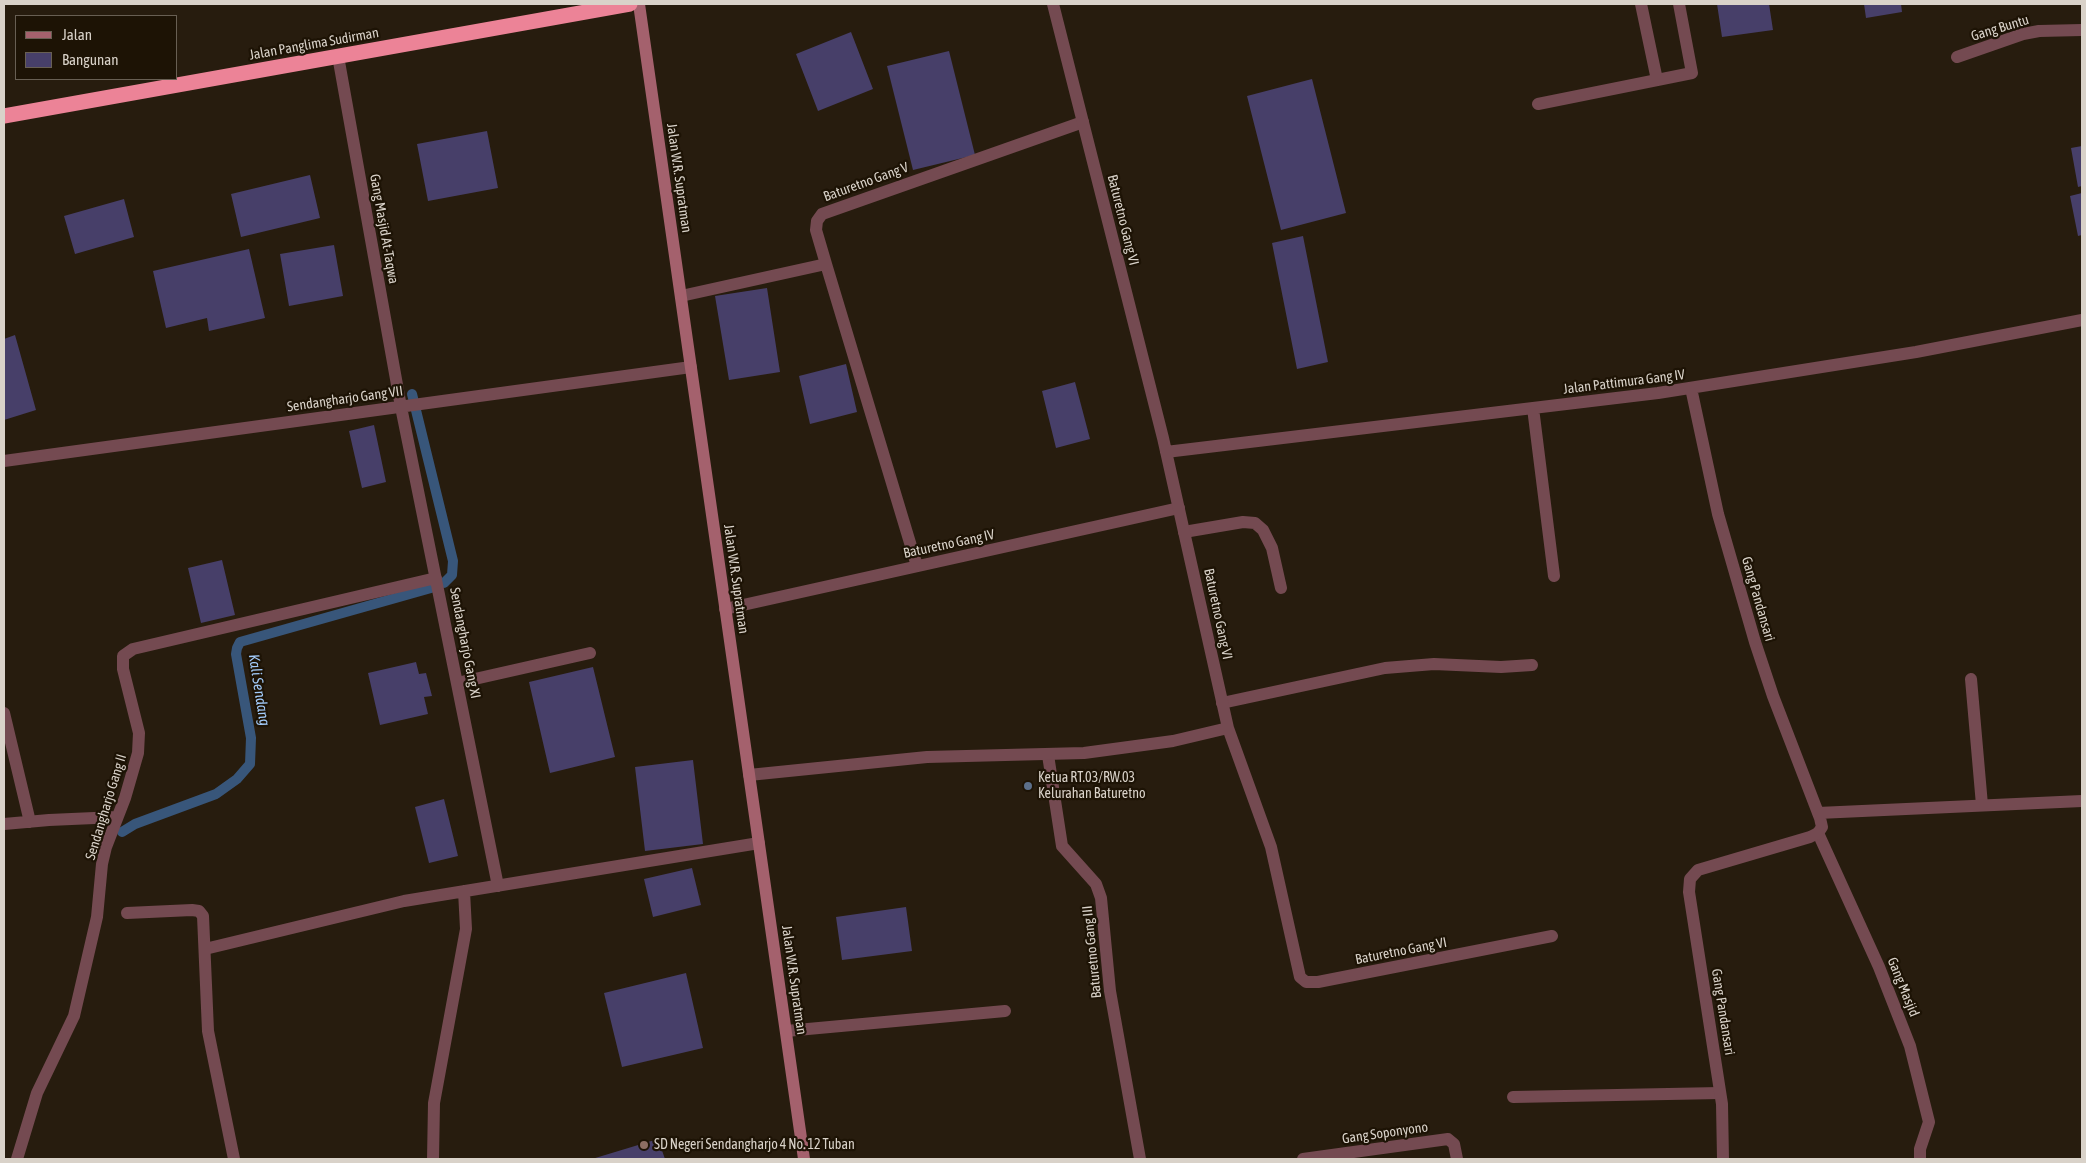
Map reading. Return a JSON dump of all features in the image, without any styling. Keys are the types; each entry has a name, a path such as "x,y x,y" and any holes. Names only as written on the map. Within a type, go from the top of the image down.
{"highway":[{"name":"Jalan Panglima Sudirman","path":"4,116 630,4"}],"street":[{"name":"Jalan W.R. Supratman","path":"639,4 804,1159"},
{"name":"Baturetno Gang VI","path":"1054,4 1166,452 1228,728 1269,841 1300,976 1306,982 1318,982 1552,936"},
{"path":"1641,4 1657,80"},
{"path":"1538,104 1692,73 1679,4"},
{"name":"Gang Buntu","path":"1957,57 2023,34 2040,31 2082,30"},
{"name":"Gang Masjid At-Taqwa","path":"338,56 405,406"},
{"name":"Baturetno Gang V","path":"826,264 816,230 817,221 822,214 1083,122"},
{"path":"680,296 826,264 917,566"},
{"name":"Jalan Pattimura Gang IV","path":"1166,452 1691,388 1916,352 2082,320"},
{"name":"Sendangharjo Gang VII","path":"4,461 691,367"},
{"name":"Gang Pandansari","path":"1691,388 1716,506 1755,642 1822,827 1818,834 1698,870 1690,878 1688,892 1724,1122 1723,1159"},
{"name":"Sendangharjo Gang XI","path":"405,406 436,578 498,886"},
{"path":"1533,408 1554,576"},
{"name":"Baturetno Gang IV","path":"725,609 1179,508"},
{"path":"1184,532 1243,522 1255,523 1263,530 1269,541 1281,588"},
{"name":"Sendangharjo Gang II","path":"17,1159 38,1093 74,1016 96,925 102,864 110,834 132,777 140,738 122,663 126,653 133,649 436,578"},
{"path":"457,682 590,653"},
{"path":"1222,703 1384,668 1434,664 1532,665"},
{"path":"1971,679 1982,805"},
{"path":"4,713 30,822"},
{"path":"749,775 936,757 1048,755 1147,745 1200,736 1228,728"},
{"name":"Baturetno Gang III","path":"1048,755 1062,846 1096,884 1101,898 1110,991 1140,1159"},
{"path":"1818,813 2082,801"},
{"path":"4,824 117,818"},
{"name":"Gang Masjid","path":"1818,834 1879,967 1910,1046 1929,1122 1920,1149 1920,1159"},
{"path":"205,949 404,901 759,843"},
{"path":"433,1159 434,1103 466,929 464,891"},
{"path":"127,913 199,911 204,920 208,1031 234,1159"},
{"path":"786,1031 1005,1012"},
{"path":"1513,1097 1720,1093"},
{"name":"Gang Soponyono","path":"1302,1159 1448,1139 1454,1144 1458,1159"}],"building":[{"path":"1717,4 1769,4 1773,30 1722,37"},
{"path":"1864,4 1901,4 1902,12 1866,18"},
{"path":"851,32 873,89 818,111 796,54"},
{"path":"949,51 975,155 913,170 887,66"},
{"path":"1312,79 1346,213 1281,230 1247,96"},
{"path":"487,131 498,188 428,201 417,144"},
{"path":"2082,146 2082,186 2078,187 2071,148"},
{"path":"310,175 320,218 241,237 231,194"},
{"path":"2082,193 2082,235 2078,236 2070,196"},
{"path":"124,199 134,237 75,254 64,216"},
{"path":"1303,236 1328,362 1297,369 1272,243"},
{"path":"334,245 343,296 289,306 280,254"},
{"path":"249,249 265,318 209,331 207,318 166,328 153,271"},
{"path":"767,288 780,372 729,380 715,296"},
{"path":"15,335 36,410 4,420 4,339"},
{"path":"846,364 857,412 810,424 799,376"},
{"path":"1075,382 1090,439 1056,448 1042,391"},
{"path":"374,425 386,482 362,488 349,431"},
{"path":"222,560 235,615 201,623 188,568"},
{"path":"416,662 419,674 426,673 432,696 424,697 428,714 380,725 368,673"},
{"path":"593,667 615,757 550,773 529,682"},
{"path":"693,760 703,844 645,851 635,767"},
{"path":"444,799 458,856 429,863 415,807"},
{"path":"692,868 701,905 653,917 644,879"},
{"path":"906,907 912,951 842,960 836,917"},
{"path":"686,973 703,1048 622,1067 604,993"},
{"path":"658,1139 665,1159 592,1159"}],"waterway":[{"name":"Kali Sendang","path":"412,394 453,561 452,575 444,583"},
{"name":"Kali Sendang","path":"122,832 135,824 216,794 237,779 250,764 251,738 236,654 240,642 431,588"}],"place":[{"name":"Ketua RT.03/RW.03 Kelurahan Baturetno","path":"1028,786"},
{"name":"SD Negeri Sendangharjo 4 No. 12 Tuban","path":"644,1145"}]}
